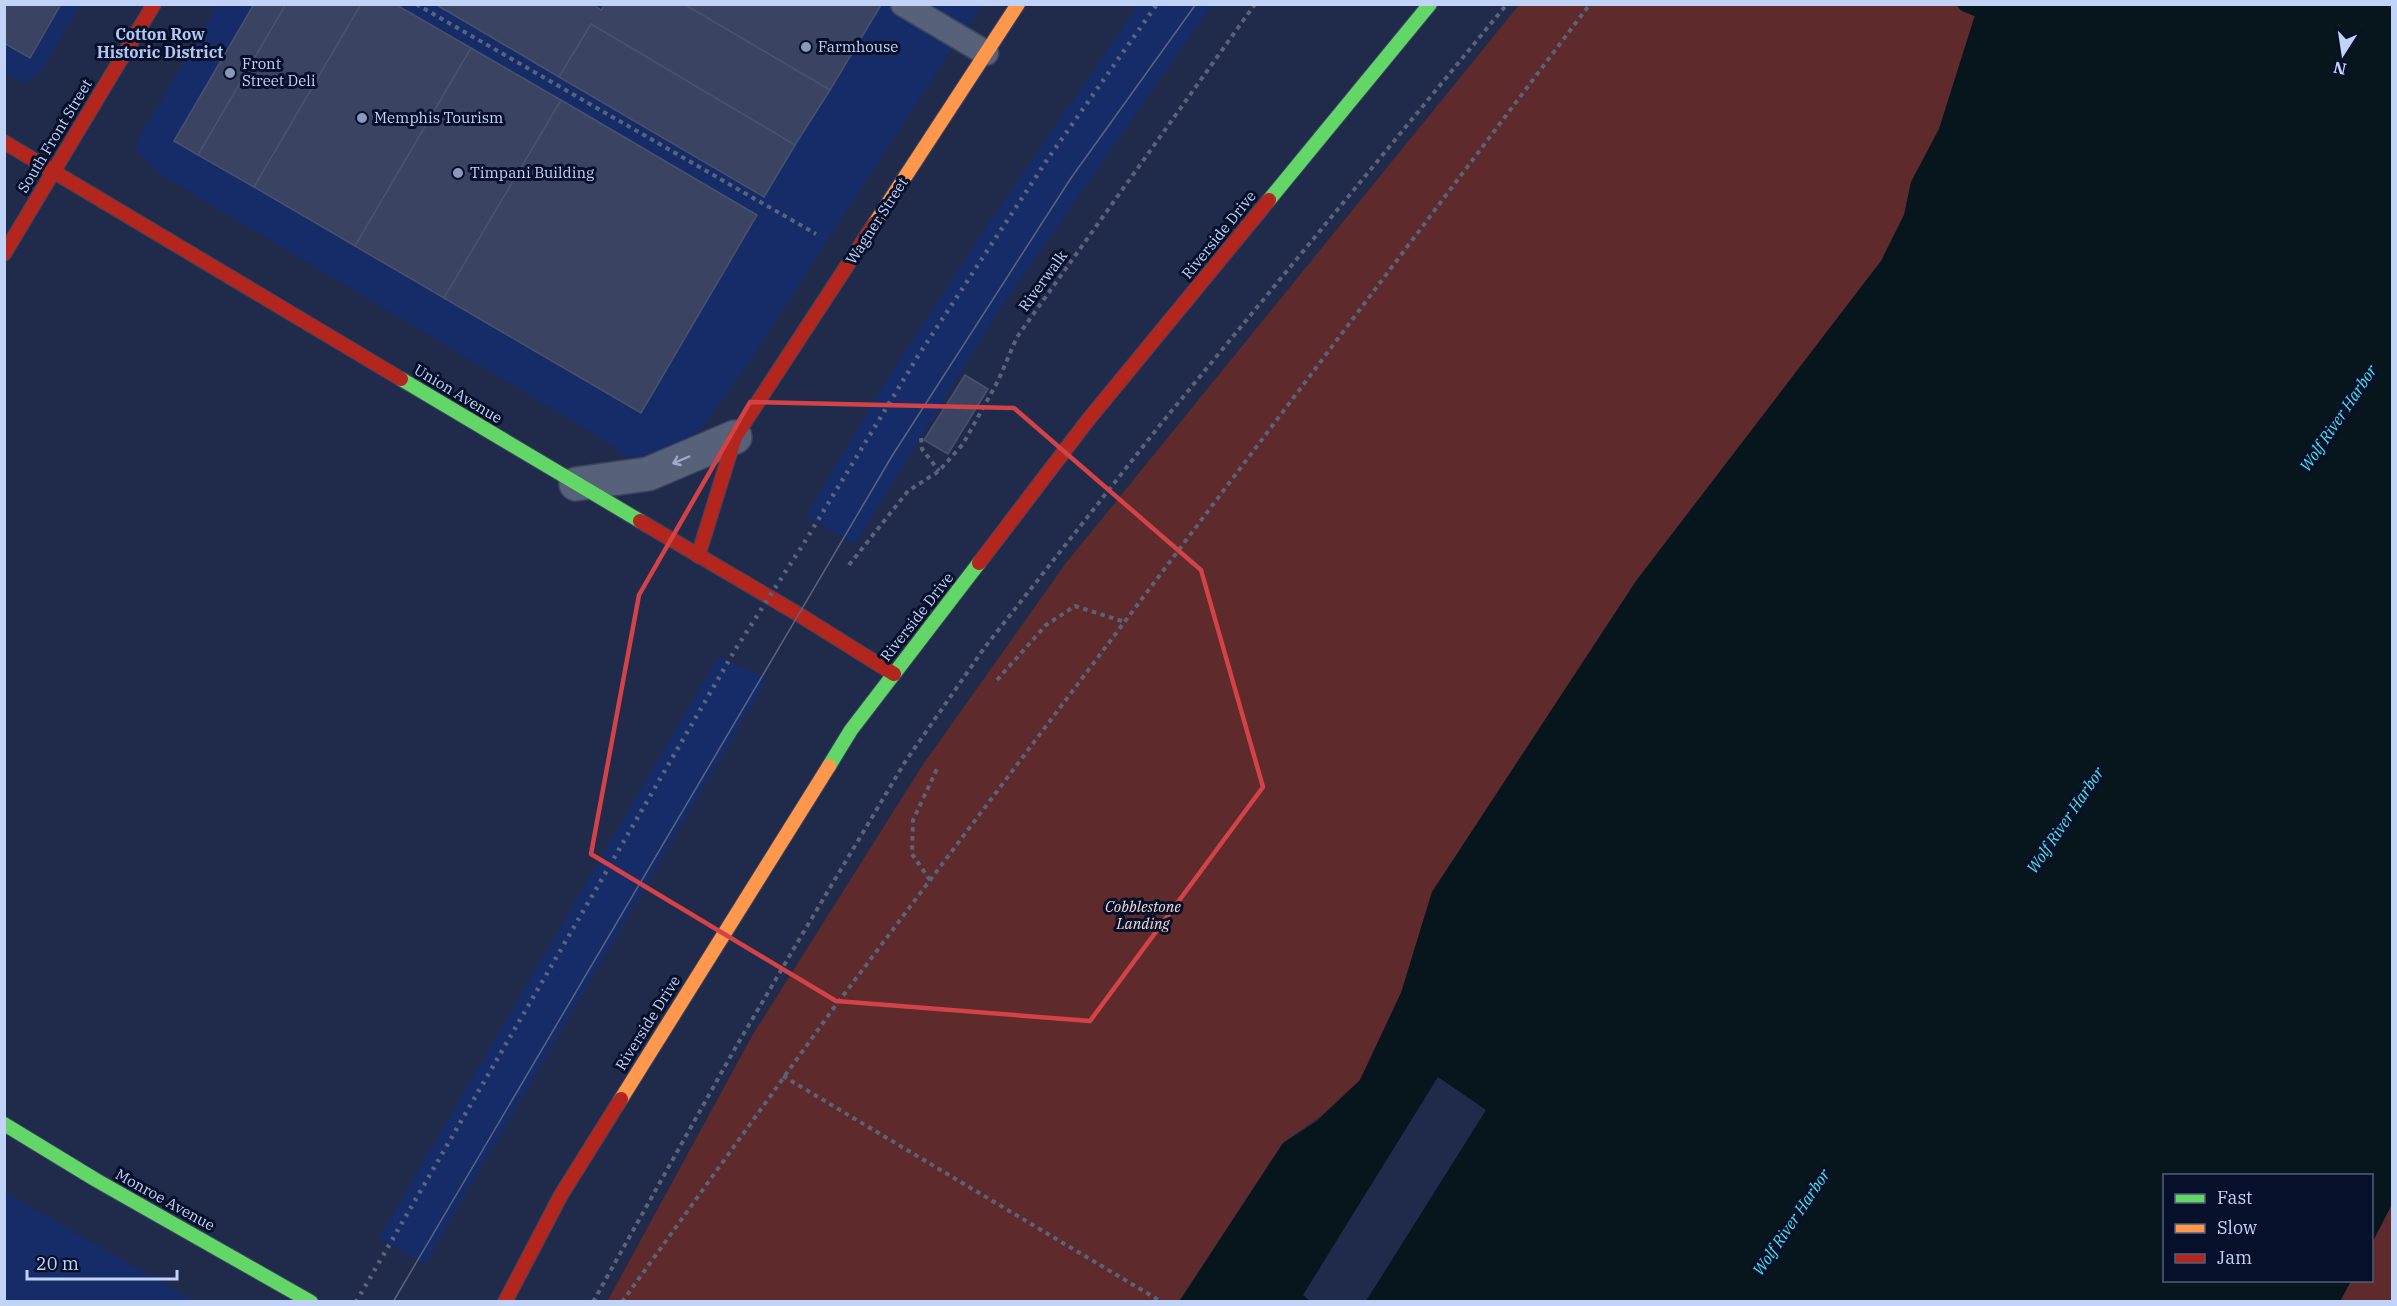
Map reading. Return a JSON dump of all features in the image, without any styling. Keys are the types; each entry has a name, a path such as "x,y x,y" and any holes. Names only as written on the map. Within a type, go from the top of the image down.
{"main road":[{"name":"South Front Street","path":"4,254 154,4"},
{"name":"Wagner Street","path":"698,556 735,437 1018,4"},
{"name":"Riverside Drive","path":"505,1302 561,1195 851,730 1088,420 1430,4"},
{"name":"Union Avenue","path":"4,142 798,614 894,674"},
{"name":"Monroe Avenue","path":"4,1124 96,1180 311,1302"}],"street":[{"path":"576,484 648,474 735,437"}],"lane":[{"path":"903,4 986,53"}],"path":[{"path":"417,4 819,236"},
{"name":"Riverwalk","path":"849,565 908,491 939,471 963,444 998,381 1017,337 1255,4"},
{"path":"593,1302 733,1052 905,762 985,647 1160,425 1508,4"},
{"path":"622,1302 783,1076 1590,4"},
{"path":"921,438 922,449 939,471"},
{"path":"997,680 1046,625 1075,606 1125,622"},
{"path":"930,880 912,854 913,820 937,769"},
{"path":"783,1076 1162,1302"}],"highlighted area":[{"path":"750,402 1014,408 1201,570 1263,787 1090,1021 836,1001 591,854 639,595"}],"shaded area":[{"path":"5,5 81,5 40,73 23,83 5,73"},
{"path":"218,5 887,5 955,44 747,365 703,427 666,457 649,459 627,457 591,432 158,173 136,150 137,141"},
{"path":"921,5 983,5 964,30"},
{"path":"1138,5 1212,5 999,310 855,544 806,516 885,383 989,223"},
{"path":"719,656 767,679 425,1264 379,1238"},
{"path":"5,1192 194,1301 5,1301"}],"green space":[{"name":"Cobblestone Landing","path":"1519,5 1984,5 1977,9 1939,129 1911,182 1904,215 1881,261 1636,581 1432,892 1401,993 1360,1080 1321,1116 1283,1143 1179,1301 607,1302 752,1036 922,766 1066,563"},
{"path":"2392,1204 2392,1301 2340,1302 2350,1282 2373,1282 2373,1241"}],"water":[{"name":"Wolf River Harbor","path":"1984,4 2392,5 2392,1204 2373,1241 2373,1174 2163,1174 2163,1282 2350,1282 2340,1301 1179,1302 1283,1143 1317,1121 1360,1080 1401,993 1432,892 1636,581 1881,261 1904,215 1911,182 1939,129 1977,9"}],"pier":[{"path":"1438,1077 1486,1110 1366,1301 1310,1301 1303,1295"}],"building":[{"path":"4,4 61,4 30,58 4,43"},
{"name":"Front Street Deli","path":"254,4 286,4 198,155 174,141"},
{"path":"286,4 361,4 254,187 198,155"},
{"name":"Memphis Tourism","path":"361,4 395,4 471,48 355,246 254,187"},
{"path":"435,4 592,4 601,10 605,4 684,4 830,90 795,145 591,24 559,77"},
{"name":"Farmhouse","path":"684,4 881,4 881,5 830,90"},
{"path":"591,24 795,145 764,197 559,77"},
{"name":"Timpani Building","path":"471,48 561,100 444,298 355,246"},
{"path":"561,100 757,215 641,413 444,298"},
{"path":"965,375 988,389 948,454 924,440"}],"waterway":[{"path":"1965,4 1977,9"}],"tram line":[{"path":"393,1302 892,456 1071,178 1196,4"}],"railway":[{"path":"356,1302 735,650 804,543 918,356 1047,160 1157,4"}],"traffic: fast":[{"path":"1269,200 1430,4"},
{"path":"401,379 640,521"},
{"path":"829,766 851,730 979,563"},
{"path":"4,1124 96,1180 311,1302"}],"traffic: slow":[{"path":"875,223 1018,4"},
{"path":"621,1099 829,766"}],"traffic: jam":[{"path":"4,254 154,4"},
{"path":"4,142 401,379"},
{"path":"979,563 1088,420 1269,200"},
{"path":"698,556 735,437 875,223"},
{"path":"640,521 798,614 894,674"},
{"path":"505,1302 561,1195 621,1099"}],"place":[{"name":"Farmhouse","path":"806,47"},
{"name":"Front Street Deli","path":"230,73"},
{"name":"Memphis Tourism","path":"362,118"},
{"name":"Timpani Building","path":"458,173"}],"district":[{"name":"Cotton Row Historic District","path":"160,43"}]}
